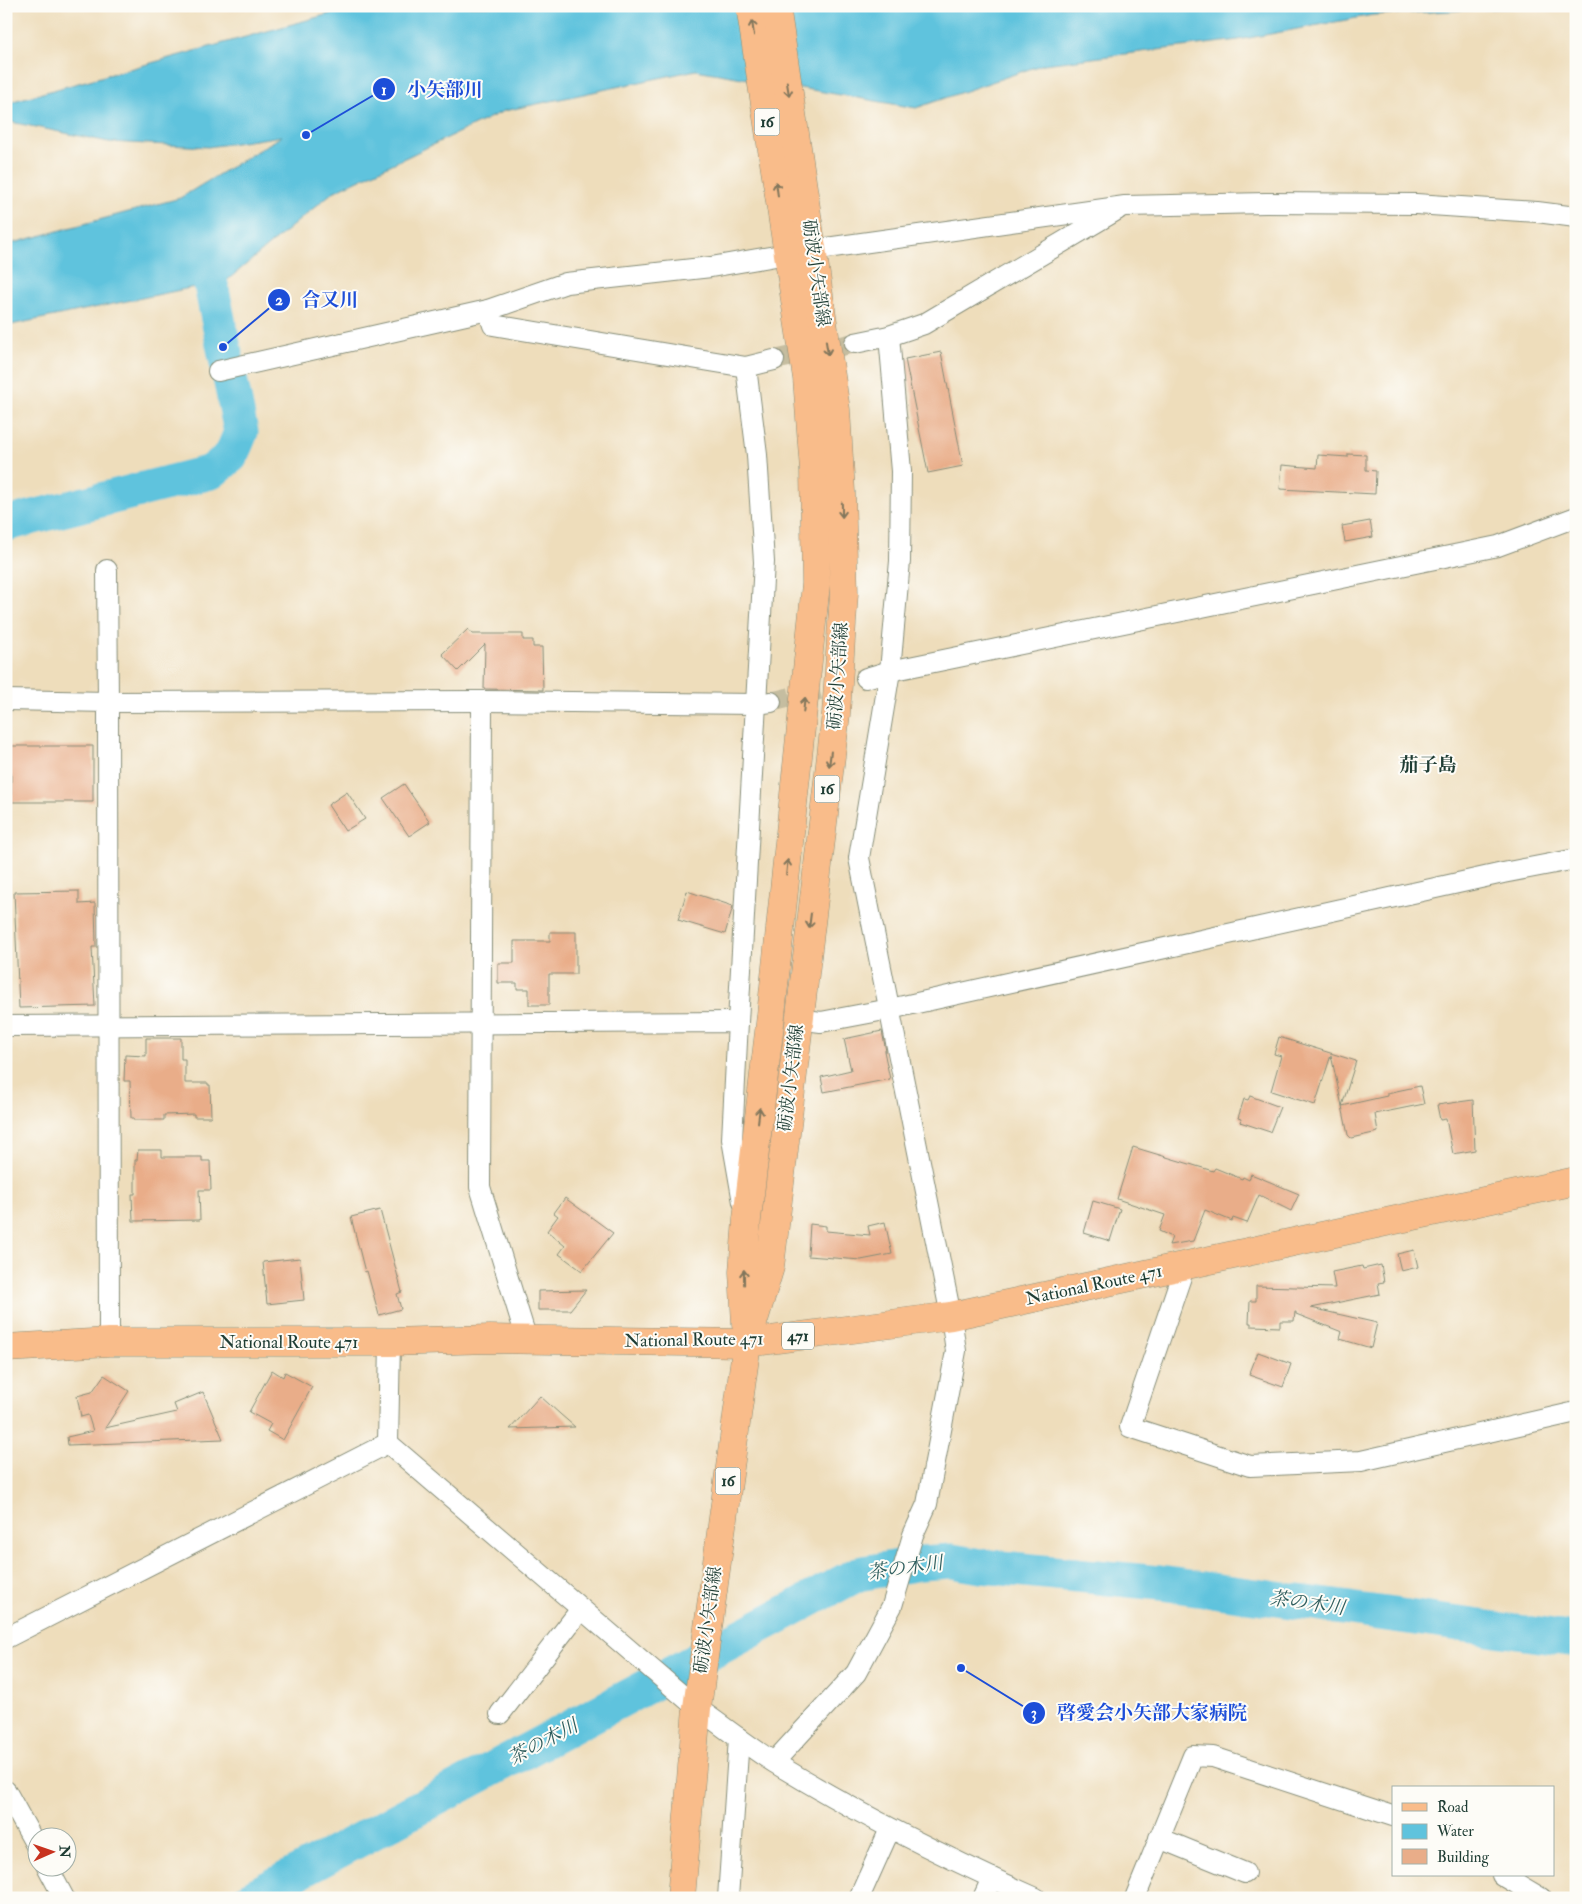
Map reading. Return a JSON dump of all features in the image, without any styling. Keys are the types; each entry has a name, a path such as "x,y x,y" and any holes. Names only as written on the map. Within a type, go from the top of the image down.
{"main road":[{"name":"砺波小矢部線","path":"681,1898 697,1708 708,1618 747,1343 770,1267 798,1019 836,714 844,593 836,410 798,243 750,6"},
{"name":"砺波小矢部線","path":"747,1343 743,1272 747,1219 771,1015 816,584 814,470 798,243 776,6"},
{"name":"National Route 471","path":"6,1348 109,1342 527,1340 747,1343 951,1316 1576,1181"}],"street":[{"path":"218,371 488,310 566,282 711,267 798,243 1125,206 1266,203 1416,204 1537,212 1576,217"},
{"path":"855,343 889,336 924,324 1125,206"},
{"path":"488,310 494,325 746,367 774,360"},
{"path":"774,1762 856,1673 892,1606 913,1535 927,1504 956,1350 951,1316 859,858 890,671 900,561 901,470 889,336"},
{"path":"746,367 757,455 764,562 764,703 738,1022 732,1139 747,1219"},
{"path":"866,678 890,671 1498,546 1576,517"},
{"path":"107,570 110,1024 109,1342"},
{"path":"6,700 108,702 482,701 764,703"},
{"path":"482,701 480,1187 527,1340"},
{"path":"798,1019 821,1022 890,1008 1576,859"},
{"path":"6,1026 738,1022"},
{"path":"1185,1265 1130,1426 1250,1466 1361,1460 1576,1412"},
{"path":"388,1443 390,1342"},
{"path":"388,1443 697,1708 739,1738 774,1762 890,1829 1036,1898"},
{"path":"6,1638 388,1443"},
{"path":"500,1714 581,1609"},
{"path":"728,1898 739,1738"},
{"path":"1134,1898 1193,1756 1214,1756 1392,1816"},
{"path":"6,1791 28,1831"},
{"path":"859,1898 890,1829"},
{"path":"1159,1838 1246,1873"},
{"path":"52,1876 64,1898"},
{"path":"1504,1876 1541,1898"},
{"path":"983,1898 992,1878"}],"water":[{"path":"358,6 1543,6 1373,15 1238,40 1044,64 916,108 696,70 504,111 333,192 225,282 230,315 207,325 195,287 6,326 6,245 180,198 282,136 208,147 109,142 6,121 6,103"}],"building":[{"path":"941,352 963,466 928,473 905,359"},
{"path":"1348,454 1366,455 1366,470 1376,471 1375,494 1280,489 1282,465 1317,468 1318,455 1348,457"},
{"path":"1370,521 1373,537 1345,542 1342,526"},
{"path":"468,629 472,634 523,634 523,640 533,640 533,647 542,647 543,690 484,689 485,644 458,671 442,654"},
{"path":"6,746 93,746 93,802 11,802 11,773 6,773"},
{"path":"404,784 430,822 409,836 383,798"},
{"path":"347,792 365,819 345,831 328,805"},
{"path":"79,891 79,904 95,903 96,947 92,947 95,1006 19,1008 14,892"},
{"path":"687,891 733,906 725,934 678,920"},
{"path":"550,932 576,932 576,974 549,974 549,1005 529,1005 529,989 517,989 517,983 498,983 498,963 514,963 514,941 550,941"},
{"path":"882,1031 890,1079 824,1092 821,1077 851,1070 844,1039"},
{"path":"1279,1037 1356,1061 1342,1106 1331,1055 1315,1105 1271,1091 1281,1056 1274,1054"},
{"path":"146,1038 181,1038 181,1059 185,1059 185,1083 208,1083 210,1085 211,1117 194,1117 194,1114 164,1115 164,1120 134,1120 134,1118 131,1118 130,1081 124,1081 125,1055 146,1056"},
{"path":"1420,1086 1424,1104 1375,1114 1378,1132 1351,1138 1348,1135 1342,1106"},
{"path":"1250,1096 1280,1107 1270,1132 1240,1122 1241,1119 1238,1118 1244,1099 1248,1100"},
{"path":"1473,1100 1475,1150 1453,1154 1446,1119 1440,1120 1437,1105"},
{"path":"1133,1147 1213,1171 1215,1168 1242,1179 1243,1177 1249,1180 1251,1174 1299,1194 1291,1211 1259,1195 1247,1223 1233,1218 1232,1221 1205,1210 1193,1241 1169,1245 1172,1237 1159,1231 1165,1215 1117,1199"},
{"path":"138,1150 162,1150 162,1157 202,1157 202,1161 210,1161 211,1190 199,1190 200,1220 133,1221 132,1194 135,1194 135,1160 137,1160"},
{"path":"565,1198 613,1233 582,1271 559,1254 565,1246 547,1231 558,1216 554,1213"},
{"path":"1093,1201 1120,1209 1110,1241 1084,1233"},
{"path":"380,1210 402,1292 397,1294 401,1309 379,1315 367,1271 365,1272 351,1217"},
{"path":"885,1222 892,1254 861,1260 808,1256 810,1224 826,1226 826,1231 870,1235 868,1226"},
{"path":"1414,1250 1418,1267 1401,1271 1397,1254"},
{"path":"300,1258 304,1300 267,1304 263,1262"},
{"path":"1381,1265 1384,1282 1378,1283 1380,1294 1311,1308 1377,1323 1371,1348 1340,1339 1342,1332 1296,1314 1296,1312 1294,1321 1280,1321 1280,1327 1251,1326 1251,1323 1249,1323 1250,1301 1256,1301 1256,1286 1335,1288 1332,1272 1362,1266 1363,1269"},
{"path":"586,1290 570,1310 538,1310 538,1291"},
{"path":"1258,1352 1291,1364 1283,1387 1249,1375"},
{"path":"272,1370 283,1377 285,1372 312,1387 283,1440 267,1431 271,1424 249,1412"},
{"path":"104,1375 129,1391 105,1428 177,1412 174,1404 203,1392 223,1439 68,1445 67,1437 93,1431 88,1415 81,1417 77,1396 92,1392"},
{"path":"540,1396 560,1414 575,1427 510,1429"}],"waterway":[{"path":"6,524 211,472 231,456 241,432 209,275"},
{"name":"茶の木川","path":"250,1898 858,1574 921,1563 952,1561 981,1566 1160,1583 1576,1640"}],"tunnel":[{"path":"774,360 855,343"},
{"path":"771,702 866,678"}],"place":[{"name":"小矢部川","path":"306,135"},
{"name":"合又川","path":"223,347"},
{"name":"啓愛会小矢部大家病院","path":"961,1668"}],"district":[{"name":"茄子島","path":"1428,765"}]}
